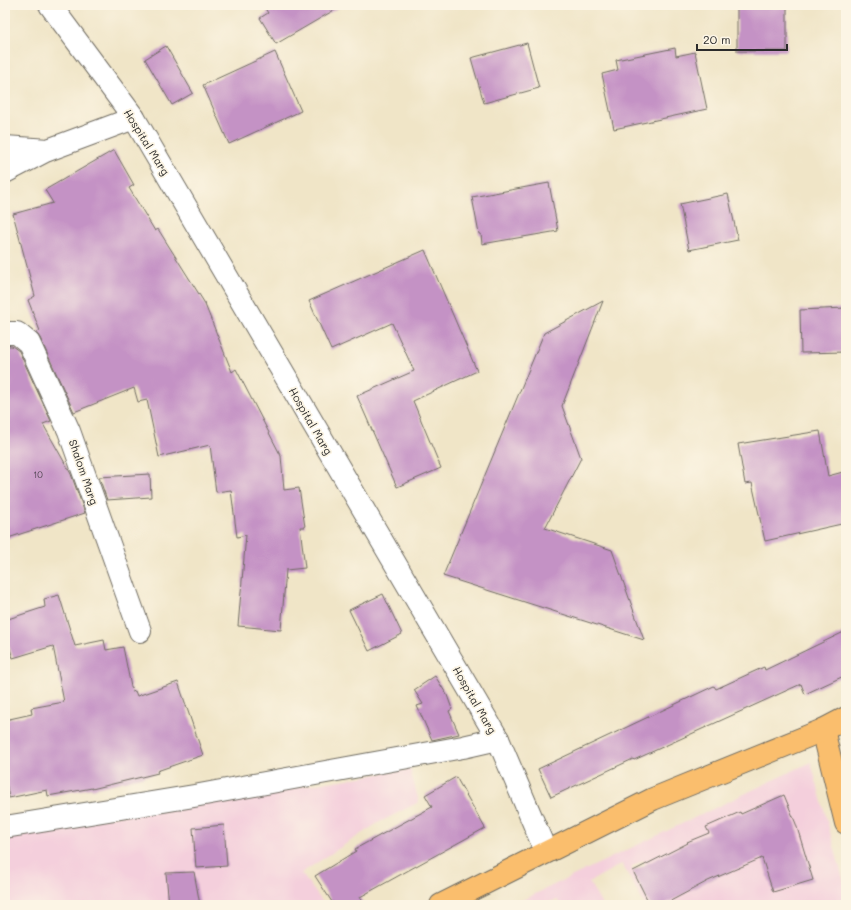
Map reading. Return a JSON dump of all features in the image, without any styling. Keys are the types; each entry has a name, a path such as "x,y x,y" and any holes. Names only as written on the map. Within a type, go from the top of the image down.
{"main road":[{"path":"441,905 653,799 823,730 846,718"},
{"path":"823,730 846,823"}],"street":[{"name":"Hospital Marg","path":"50,5 134,118 498,739 546,852"},
{"path":"5,172 48,150 134,118"},
{"path":"5,147 48,150"},
{"name":"Shalom Marg","path":"5,333 17,333 28,343 69,431 140,631"},
{"path":"5,827 194,796 463,747 498,739"}],"shaded area":[{"path":"811,762 846,890 846,905 655,905 664,900 643,860 631,867 650,905 645,905 622,864 589,882 602,905 559,905 558,900 538,905 512,905","holes":["784,795 799,831 759,848 743,813","740,812 756,852 737,860 721,820","706,827 733,854 720,860","708,833 725,874 704,883 688,842","682,846 702,884 669,902 649,863","803,847 813,880 773,892 763,859"]},
{"path":"410,769 419,802 378,823 301,873 325,905 5,905 5,834"}],"building":[{"path":"263,5 343,5 276,44 260,18 268,13"},
{"path":"737,5 787,5 787,51 737,51"},
{"path":"527,43 539,88 484,103 471,58"},
{"path":"166,46 193,93 172,105 145,59"},
{"path":"675,48 676,56 695,52 707,109 614,129 602,74 618,70 616,60"},
{"path":"275,52 301,111 229,144 203,85"},
{"path":"114,150 134,185 129,188 155,231 158,229 204,302 232,372 236,369 281,456 284,490 299,488 305,527 300,527 305,568 286,570 281,630 238,626 246,535 237,537 231,490 216,492 210,445 159,457 147,400 138,402 134,388 74,412 36,332 40,331 28,300 35,296 13,214 53,203 45,190"},
{"path":"549,183 558,231 482,244 472,197"},
{"path":"728,194 738,240 689,250 680,204"},
{"path":"425,250 477,371 413,401 441,468 397,487 357,396 414,371 392,323 331,350 309,301"},
{"path":"603,301 562,406 581,458 545,528 612,550 644,640 443,576 544,333"},
{"path":"846,308 846,352 801,353 800,310"},
{"path":"5,346 12,346 19,351 51,421 43,424 71,474 85,513 5,539"},
{"path":"820,431 828,476 843,472 846,485 846,523 765,541 752,483 745,484 738,444"},
{"path":"150,474 151,497 107,500 99,477"},
{"path":"383,594 402,634 369,651 349,610"},
{"path":"59,595 75,646 104,640 106,650 123,647 132,692 135,691 137,696 178,682 203,755 157,771 158,773 92,789 48,796 47,790 9,798 5,777 5,720 32,714 31,708 64,702 53,646 13,658 5,634 5,620 45,607 44,599"},
{"path":"846,631 846,675 805,694 801,684 551,797 538,769 714,686 716,689 764,667 765,670"},
{"path":"435,676 447,695 452,709 449,711 459,734 432,740 417,706 423,704 414,690"},
{"path":"456,777 485,828 360,897 365,905 334,905 315,876 356,851 355,849 432,807 425,795"},
{"path":"784,795 796,824 813,880 773,892 762,858 708,881 663,905 650,905 633,871 688,843 687,842 709,833 706,827 740,812 741,814"},
{"path":"224,825 227,866 196,868 193,828"},
{"path":"194,872 200,905 169,905 166,873"}]}
